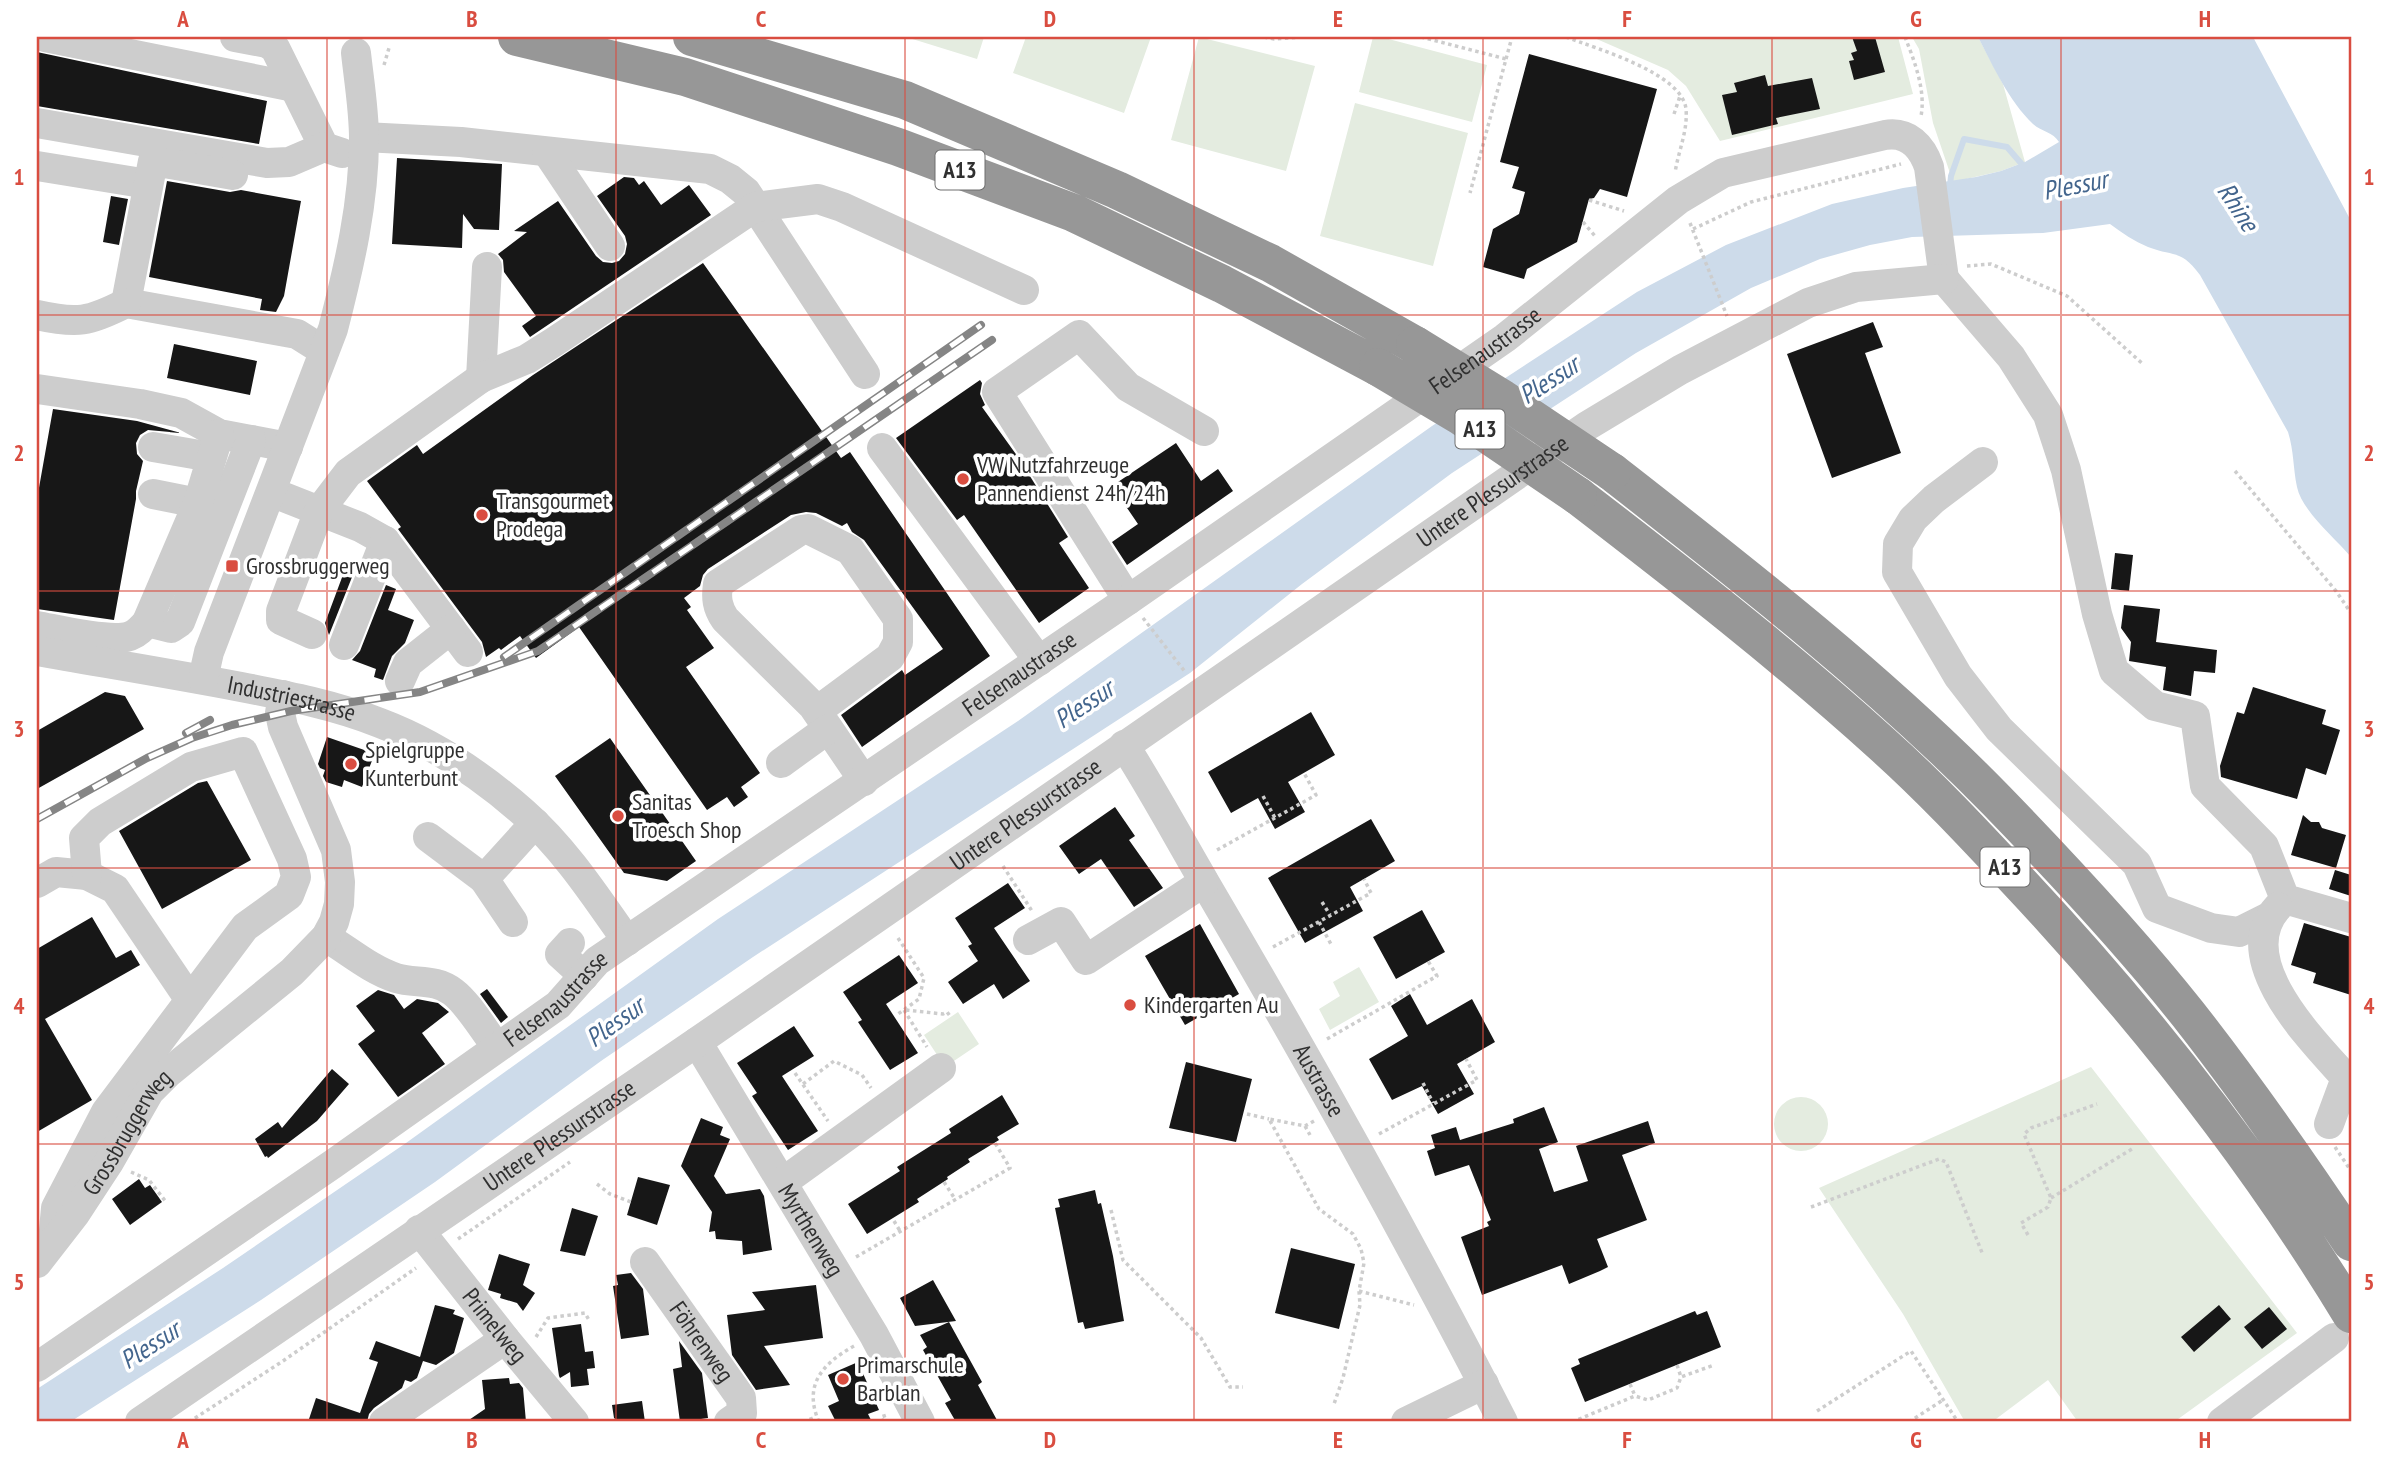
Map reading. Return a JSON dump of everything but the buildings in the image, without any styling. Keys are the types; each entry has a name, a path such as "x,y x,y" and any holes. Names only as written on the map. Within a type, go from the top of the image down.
{"highway":[{"name":"A13","path":"517,37 685,77 898,147 1074,213 1222,284 1378,368 1462,417 1578,496 1751,630 1883,745 1982,842 2062,927 2158,1041 2245,1156 2343,1326"},
{"name":"A13","path":"692,37 905,100 1118,190 1270,263 1415,345 1503,399 1612,472 1776,600 1908,716 1996,801 2090,901 2186,1013 2270,1124 2351,1242"}],"street":[{"path":"47,37 294,87"},
{"path":"235,37 267,43 275,48 324,148"},
{"path":"203,680 209,652 324,351 346,277 356,228 363,148 356,53"},
{"path":"37,123 267,163 289,162 324,148 461,142 710,169 730,179 746,192 865,374"},
{"name":"Felsenaustrasse","path":"37,1367 333,1164 558,1005 597,961 1039,662 1137,611 1505,338 1678,200 1723,173 1885,135 1900,134 1907,151"},
{"path":"1907,151 1922,151 1931,178 1944,279 2011,357 2049,415 2066,470 2097,614 2114,671 2155,706 2195,716 2205,786 2264,846 2277,908 2264,938 2266,968 2284,1004 2349,1083 2329,1124"},
{"path":"547,152 610,246"},
{"path":"126,303 153,161 233,175"},
{"path":"37,166 148,184"},
{"path":"312,634 281,620 281,611 319,511 348,474 481,378 527,359 755,208 788,201 818,199 842,207 1024,290"},
{"path":"481,378 487,267"},
{"name":"Untere Plessurstrasse","path":"140,1422 697,1042 1587,426 1680,370 1808,303 1856,287 1944,279"},
{"path":"37,315 69,322 98,317 126,303 297,334 324,351"},
{"path":"1137,611 997,392 1079,335 1128,387 1204,431"},
{"path":"37,389 140,404 181,413 215,445"},
{"path":"153,447 215,445 251,440 288,447"},
{"path":"148,622 171,628 180,622 251,440"},
{"path":"37,626 99,636 127,637 138,632 148,622 198,503 215,445"},
{"path":"882,448 1039,662"},
{"path":"1983,462 1913,519 1898,544 1898,572 1958,676 1999,729 2137,864 2157,908 2211,928 2239,932 2277,908 2351,918"},
{"path":"271,492 360,527 385,541 459,641 408,663 400,681"},
{"path":"153,494 198,503"},
{"path":"781,763 823,720 890,657 898,642 900,629 898,620 854,554 808,529 801,530 718,584 718,608 725,619 823,720 864,781"},
{"path":"344,645 385,541"},
{"name":"Industriestrasse","path":"37,651 328,705 381,723 427,744 464,766 535,823 588,886 627,941"},
{"name":"Grossbruggerweg","path":"45,1252 75,1214 109,1162 149,1092 169,1072 292,972 326,937 339,904 340,882 336,850 283,727 280,709 283,695"},
{"name":"Austrasse","path":"1124,746 1258,972 1334,1107 1503,1422"},
{"path":"45,1252 46,1211 106,1112 245,927 289,895 296,877 292,859 243,752 191,767 100,822 84,838 87,875"},
{"path":"484,879 535,823"},
{"path":"428,837 484,879 513,922"},
{"path":"37,883 56,873 87,875 115,889 190,1000"},
{"path":"1036,936 1061,922 1086,960 1204,882"},
{"path":"326,937 384,973 400,979 422,980 455,993 497,1047"},
{"path":"570,943 560,954 584,976"},
{"name":"Myrthenweg","path":"697,1042 874,1335 920,1422"},
{"path":"783,1182 941,1068"},
{"name":"Primelweg","path":"419,1230 526,1364 562,1418"},
{"name":"Föhrenweg","path":"645,1262 741,1398 742,1413 729,1422"},
{"path":"2221,1422 2343,1326"},
{"path":"384,1422 505,1339"},
{"path":"1406,1422 1483,1384"}],"path":[{"path":"1264,37 1303,37"},
{"path":"1420,37 1506,59"},
{"path":"1470,193 1512,37"},
{"path":"1566,37 1659,75 1680,94 1686,113 1675,175 1678,200"},
{"path":"1693,229 1751,202 1871,174 1907,151 1919,125 1922,108 1918,77 1905,37"},
{"path":"1674,114 1680,94"},
{"path":"1695,234 1727,317"},
{"path":"1944,279 1966,266 1991,264 2030,279 2067,296 2144,365"},
{"path":"2235,471 2336,591 2351,613"},
{"path":"1137,611 1186,673"},
{"path":"1217,850 1316,795 1304,773"},
{"path":"1263,796 1275,818"},
{"path":"1003,866 1036,936"},
{"path":"1273,947 1371,893 1364,879"},
{"path":"1322,902 1330,915"},
{"path":"1319,922 1332,947"},
{"path":"898,938 924,978 919,999 898,1014"},
{"path":"1327,1039 1437,976 1428,961"},
{"path":"904,1010 943,1014 947,1012 950,1016"},
{"path":"904,1010 941,1068"},
{"path":"1379,1134 1477,1080 1466,1059"},
{"path":"803,1084 834,1061 862,1075 884,1109"},
{"path":"795,1073 841,1140"},
{"path":"1423,1083 1434,1104"},
{"path":"2051,1198 2024,1134 2032,1128 2096,1104"},
{"path":"1247,1114 1305,1126 1334,1107"},
{"path":"1269,1119 1319,1209 1353,1234 1361,1248 1364,1263 1359,1291 1360,1304 1343,1378 1334,1404"},
{"path":"1305,1126 1310,1135"},
{"path":"835,1269 1010,1168 995,1143"},
{"path":"2028,1236 2021,1223 2048,1207 2051,1198 2132,1149"},
{"path":"1811,1207 1939,1159 1946,1162 1983,1255"},
{"path":"109,1162 149,1180 166,1202"},
{"path":"944,1182 955,1199"},
{"path":"597,1184 610,1194 631,1202"},
{"path":"1111,1210 1123,1260 1201,1338 1230,1387 1243,1387"},
{"path":"894,1221 900,1231"},
{"path":"189,1422 283,1361 419,1265"},
{"path":"1359,1291 1426,1309"},
{"path":"526,1364 536,1356 528,1346 548,1318 585,1313 589,1320"},
{"path":"819,1422 813,1396 820,1372 842,1353 874,1335"},
{"path":"1817,1411 1911,1351 1958,1422"},
{"path":"1677,1365 1682,1377"},
{"path":"1572,1422 1635,1396 1648,1400 1676,1388 1682,1377 1714,1365"},
{"path":"1630,1384 1635,1396"},
{"path":"1909,1422 1943,1400"},
{"path":"883,1422 881,1417 887,1415"},
{"path":"803,1422 816,1417"},
{"path":"1211,1422 1219,1422"}],"shaded area":[{"path":"906,37 984,37 977,59"},
{"path":"1026,37 1151,37 1124,113 1013,73"},
{"path":"1199,37 1315,66 1286,171 1171,140"},
{"path":"1373,37 1487,65 1472,122 1359,92"},
{"path":"1592,37 1898,37 1913,94 1720,141 1686,86 1668,70"},
{"path":"1912,37 1978,37 2003,84 2025,162 2001,171 1953,182 1933,123 1919,49"},
{"path":"1355,103 1468,133 1433,266 1320,236"},
{"path":"1359,967 1379,1002 1330,1030 1319,1009 1340,996 1333,982"},
{"path":"958,1012 979,1044 945,1067 924,1035"},
{"path":"2091,1067 2297,1333 2174,1422 2078,1422 2048,1380 1992,1422 1965,1422 1903,1314 1819,1188"},
{"path":"1801,1097 1820,1105 1828,1124 1820,1143 1801,1151 1782,1143 1774,1124 1782,1105"}],"water":[{"path":"1978,37 2253,37 2351,221 2351,557 2305,505 2297,487 2288,432 2200,275 2182,257 2143,245 2110,224 2043,233 1912,237 1820,259 1751,288 1636,353 1452,473 1302,584 1190,673 753,957 601,1061 435,1182 261,1300 70,1422 37,1422 37,1389 223,1268 406,1143 718,919 1018,721 1432,426 1637,292 1726,245 1832,204 2001,171 2025,162 2059,142 2033,124 2016,105"}],"waterway":[{"path":"1950,186 1964,139 2007,147 2026,169"}],"railway":[{"path":"504,657 981,325"},
{"path":"37,819 147,758 192,738 291,711 420,692 538,651 992,340"},
{"path":"186,733 210,720"}],"place":[{"name":"VW Nutzfahrzeuge Pannendienst 24h/24h","path":"963,479"},
{"name":"Transgourmet Prodega","path":"482,515"},
{"name":"Grossbruggerweg","path":"232,566"},
{"name":"Spielgruppe Kunterbunt","path":"351,764"},
{"name":"Sanitas Troesch Shop","path":"618,816"},
{"name":"Kindergarten Au","path":"1130,1005"},
{"name":"Primarschule Barblan","path":"843,1379"}],"water label":[{"name":"Plessur","path":"2075,185"},
{"name":"Rhine","path":"2238,207"},
{"name":"Plessur","path":"1549,380"},
{"name":"Plessur","path":"1084,704"},
{"name":"Plessur","path":"615,1022"},
{"name":"Plessur","path":"150,1345"}]}
